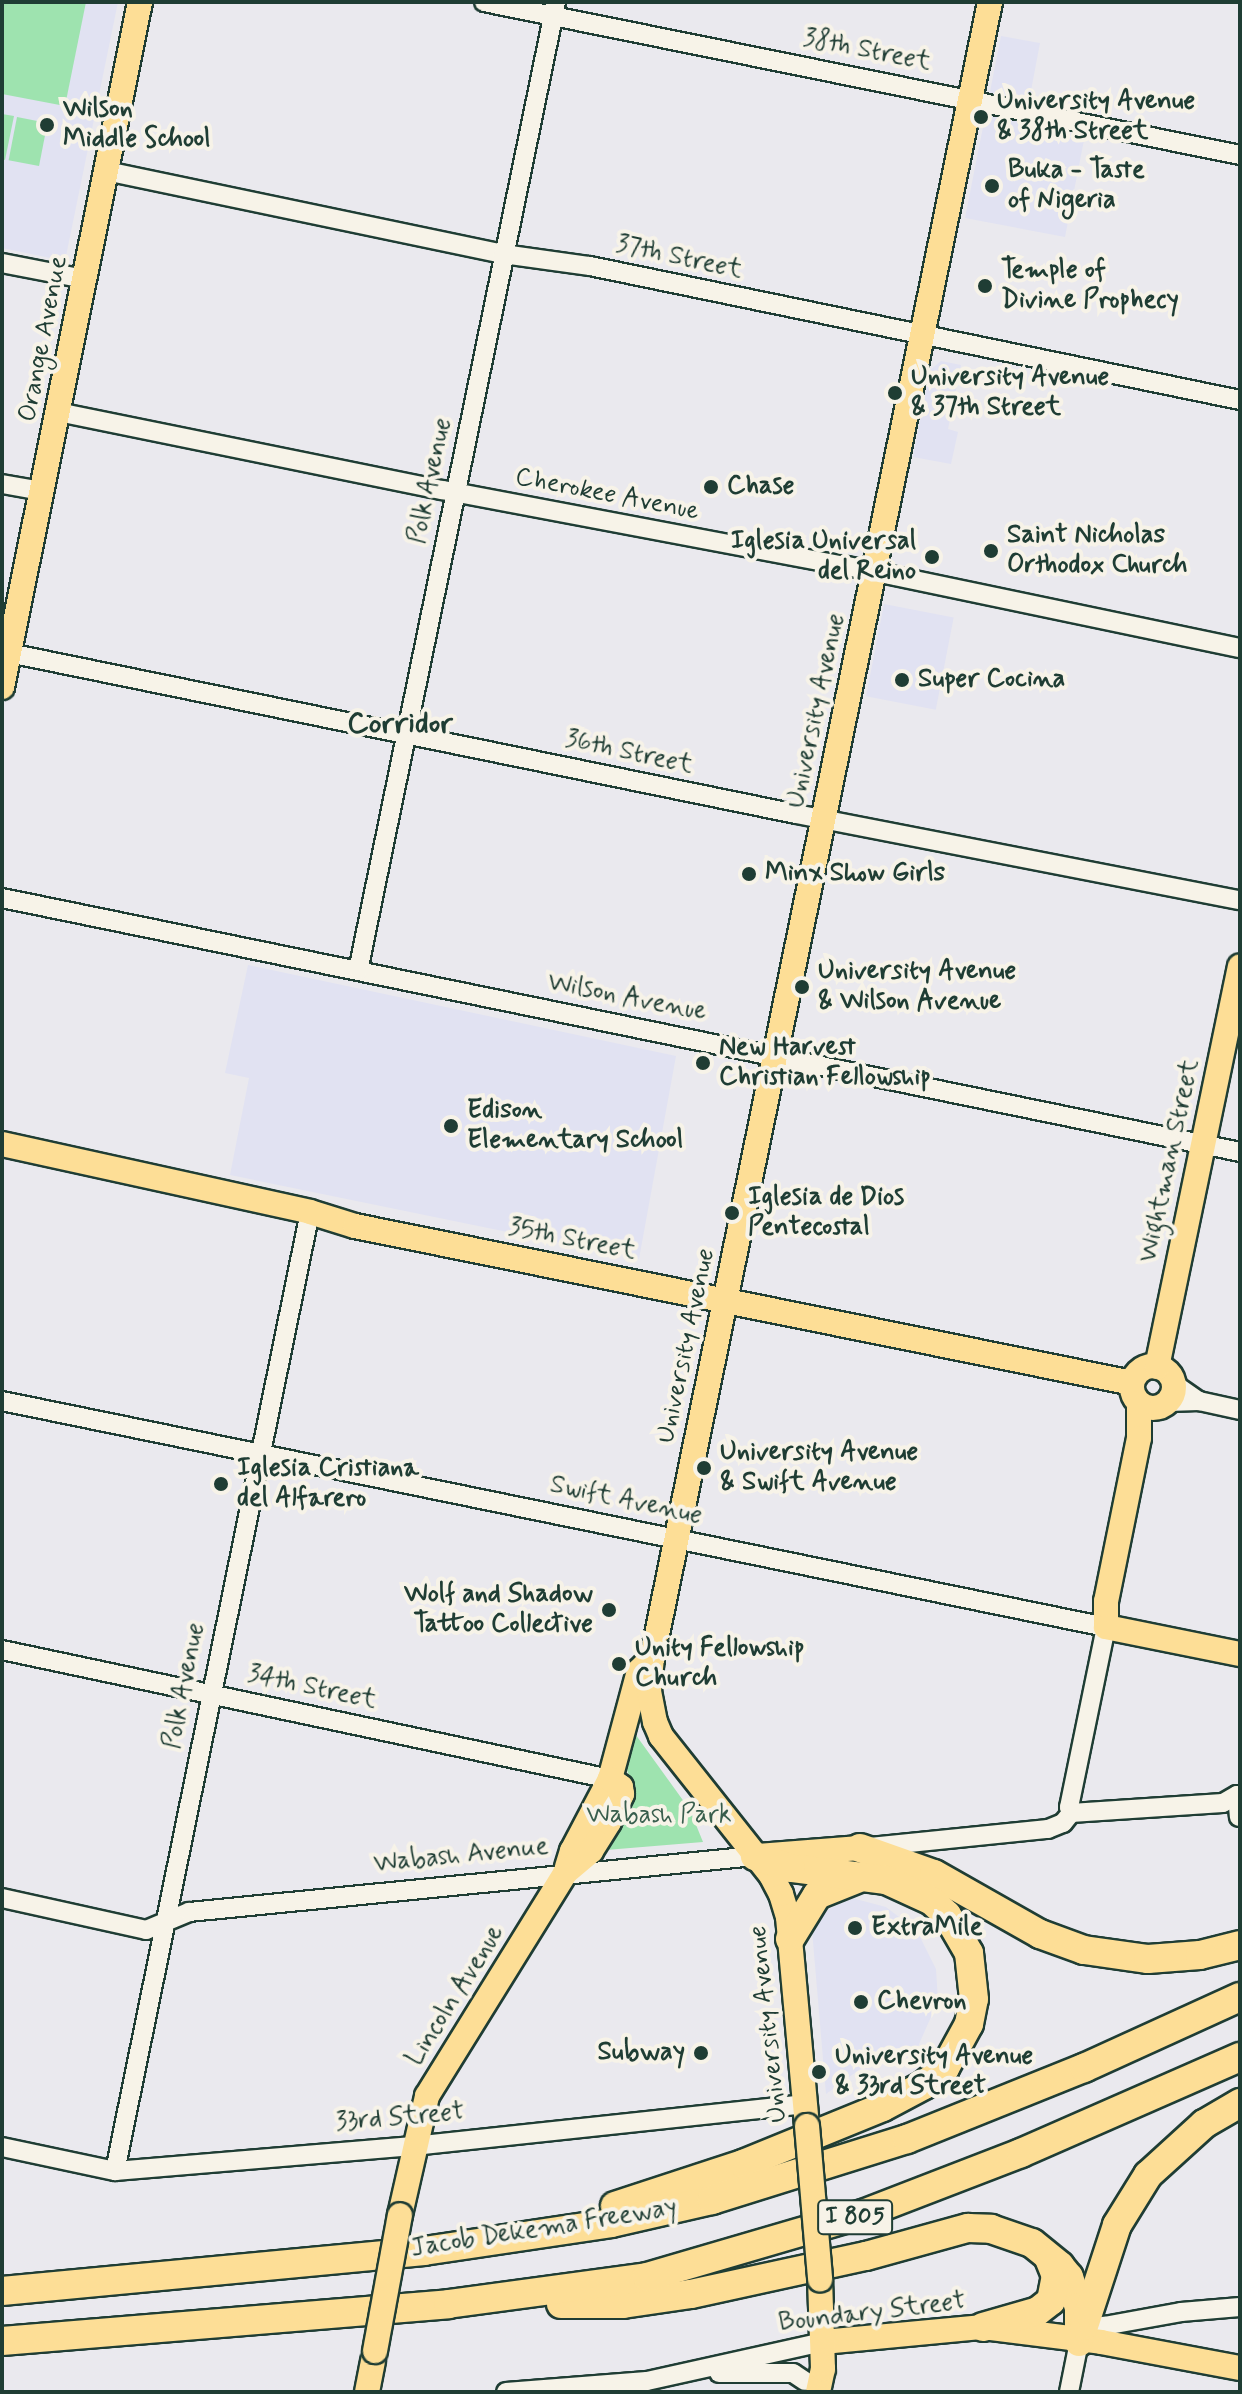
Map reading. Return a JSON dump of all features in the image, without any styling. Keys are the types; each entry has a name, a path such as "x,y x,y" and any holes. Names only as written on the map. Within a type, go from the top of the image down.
{"highway":[{"path":"860,1848 934,1874 1040,1934 1084,1950 1148,1959 1200,1955 1240,1945"},
{"path":"520,2238 743,2164 828,2132 910,2092 945,2068 960,2046 974,1999 969,1953 953,1924 932,1901 901,1884 791,1868 755,1856"},
{"path":"790,1939 817,1895 862,1877"},
{"name":"Jacob Dekema Freeway","path":"2,2291 424,2251 611,2223 712,2200 907,2139 1084,2068 1240,1997"},
{"name":"I 805","path":"2,2341 448,2304 647,2277 863,2214 1021,2153 1240,2057"},
{"path":"1079,2342 1103,2260 1130,2200 1173,2148 1240,2103"},
{"path":"448,2304 623,2304 678,2296 814,2269 968,2228 1013,2234 1047,2255 1069,2277 1079,2307 1079,2342"},
{"path":"983,2327 1038,2311 1051,2301 1056,2276 1047,2255"}],"main road":[{"name":"Orange Avenue","path":"2,687 140,2"},
{"name":"University Avenue","path":"808,2388 808,2365 823,2342 820,2279 790,1939 781,1894 661,1736 649,1691 652,1659 676,1540 990,2"},
{"name":"Wightman Street","path":"1106,1627 1106,1601 1139,1438 1155,1391 1240,967"},
{"name":"35th Street","path":"2,1144 310,1212 355,1226 1155,1391"},
{"name":"Swift Avenue","path":"1106,1627 1240,1654"},
{"path":"610,1779 639,1671 652,1659"},
{"name":"Lincoln Avenue","path":"367,2392 413,2146 427,2096 565,1873 591,1851 619,1804 621,1787 610,1779"},
{"name":"Wabash Avenue","path":"755,1856 860,1848"},
{"name":"Boundary Street","path":"823,2342 983,2327 1079,2342"},
{"path":"1079,2342 1101,2342 1240,2368"}],"street":[{"name":"38th Street","path":"484,2 554,9 1240,155"},
{"name":"Polk Avenue","path":"358,971 554,9"},
{"name":"37th Street","path":"106,171 503,254 590,266 1240,400"},
{"path":"2,263 84,279"},
{"name":"Cherokee Avenue","path":"58,412 455,493 874,571 1240,648"},
{"path":"2,484 42,491"},
{"name":"36th Street","path":"9,653 1240,900"},
{"name":"Wilson Avenue","path":"2,898 775,1054 1240,1152"},
{"name":"Polk Avenue","path":"115,2171 209,1693 310,1212"},
{"name":"35th Street","path":"1155,1391 1240,1410"},
{"name":"Swift Avenue","path":"2,1401 1106,1627"},
{"name":"Wightman Street","path":"1071,1813 1069,1807 1106,1627"},
{"name":"34th Street","path":"2,1650 610,1779"},
{"name":"Wabash Avenue","path":"860,1848 1048,1829 1063,1823 1071,1813 1223,1803 1237,1795 1239,1817"},
{"name":"Wabash Avenue","path":"2,1898 146,1930 166,1918 189,1912 755,1856"},
{"name":"33rd Street","path":"2,2147 115,2171 805,2115"},
{"path":"1069,2392 1079,2342 1104,2326 1181,2312 1240,2307"},
{"name":"Boundary Street","path":"506,2392 633,2382 697,2372 823,2342"},
{"path":"697,2372 793,2373 808,2388"}],"shaded area":[{"name":"Wilson Middle School","path":"2,2 118,2 65,261 2,248"},
{"path":"1001,36 1040,43 1024,128 1084,140 1065,237 965,218"},
{"path":"941,361 961,365 948,429 958,432 951,464 913,457 930,370"},
{"path":"884,604 954,618 936,710 866,696"},
{"name":"Edison Elementary School","path":"248,965 676,1056 639,1259 230,1175 249,1078 225,1073"},
{"path":"852,1898 886,1907 917,1931 936,1969 938,2001 916,2051 871,2061 826,2094 812,1930 827,1910"}],"green space":[{"path":"2,2 86,2 65,106 2,94"},
{"path":"2,114 14,116 5,160 2,159"},
{"path":"17,117 47,123 39,166 9,160"},
{"name":"Wabash Park","path":"633,1731 690,1810 703,1842 606,1850 632,1809 633,1788 623,1758"}],"place":[{"name":"University Avenue & 38th Street","path":"981,117"},
{"name":"Wilson Middle School","path":"47,125"},
{"name":"Buka - Taste of Nigeria","path":"992,186"},
{"name":"Temple of Divine Prophecy","path":"985,286"},
{"name":"University Avenue & 37th Street","path":"895,393"},
{"name":"Chase","path":"711,487"},
{"name":"Saint Nicholas Orthodox Church","path":"991,551"},
{"name":"Iglesia Universal del Reino","path":"932,557"},
{"name":"Super Cocina","path":"902,680"},
{"name":"Minx Show Girls","path":"749,874"},
{"name":"University Avenue & Wilson Avenue","path":"802,987"},
{"name":"New Harvest Christian Fellowship","path":"703,1063"},
{"name":"Edison Elementary School","path":"451,1126"},
{"name":"Iglesia de Dios Pentecostal","path":"732,1213"},
{"name":"University Avenue & Swift Avenue","path":"704,1468"},
{"name":"Iglesia Cristiana del Alfarero","path":"221,1484"},
{"name":"Wolf and Shadow Tattoo Collective","path":"609,1610"},
{"name":"Unity Fellowship Church","path":"619,1664"},
{"name":"ExtraMile","path":"855,1928"},
{"name":"Chevron","path":"861,2002"},
{"name":"Subway","path":"701,2053"},
{"name":"University Avenue & 33rd Street","path":"819,2072"}],"district":[{"name":"Corridor","path":"400,724"}]}
